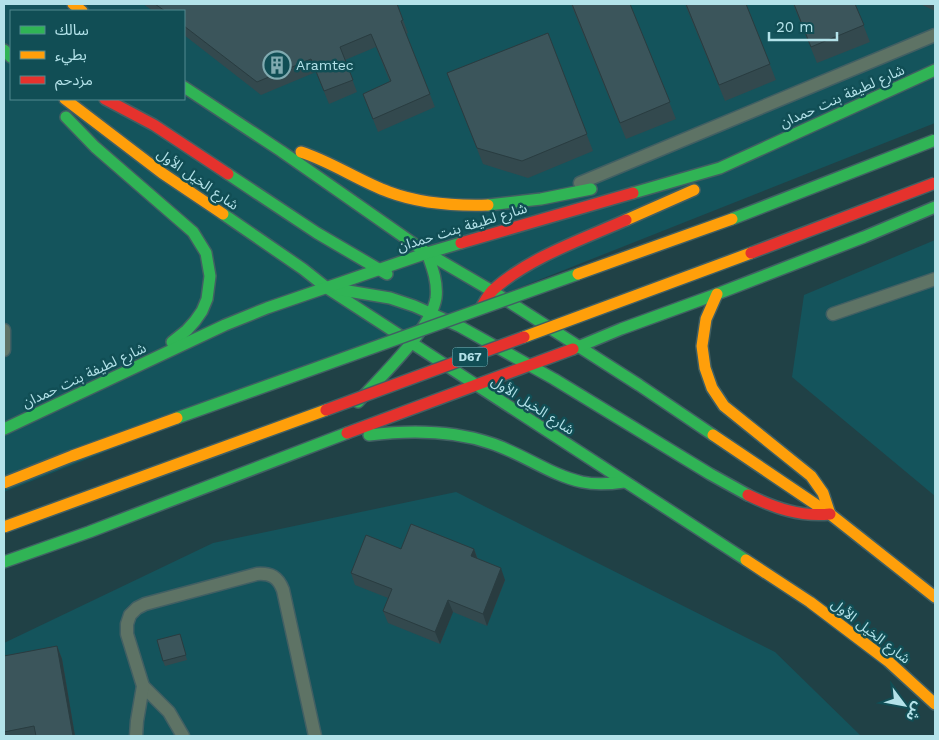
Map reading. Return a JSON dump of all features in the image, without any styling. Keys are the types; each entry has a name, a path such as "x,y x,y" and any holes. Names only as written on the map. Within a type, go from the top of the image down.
{"main road":[{"name":"شارع لطيفة بنت حمدان","path":"4,429 225,325 282,303 427,252 720,168 935,70"},
{"path":"185,88 281,151 427,252 492,291 639,385 830,514 890,560 935,598"},
{"name":"شارع الخيل الأول","path":"65,100 162,173 327,288 810,602 888,661 935,704"},
{"path":"107,100 154,125 317,233 399,281"},
{"path":"52,101 95,146 193,232 206,253 210,281 207,299 202,311 187,330 143,364"},
{"path":"4,483 81,452 749,213 935,140"},
{"path":"281,151 298,151 316,156 389,192 414,200 454,207 558,195 606,185"},
{"path":"688,165 720,168"},
{"path":"474,385 469,367 472,332 492,291 519,271 552,252 688,193 720,168"},
{"name":"D67","path":"4,527 638,296 935,183"},
{"name":"D67","path":"4,562 90,532 474,385 579,347 621,329 864,237 935,207"},
{"path":"319,445 424,328 437,305 434,268 427,252"},
{"path":"327,288 437,305 472,332 714,476 759,500 796,514 813,516 830,514"},
{"path":"717,294 706,319 702,346 705,368 712,388 724,406 820,485 830,514"},
{"path":"437,305 472,332"},
{"path":"506,331 579,347"},
{"path":"319,445 402,431 431,432 489,442 576,480 600,484 624,482"}],"lane":[{"path":"558,195 594,176 935,35"},
{"path":"833,314 935,279"},
{"path":"4,330 4,350"},
{"path":"136,736 143,686 127,634 127,624 130,615 137,608 155,602 266,573 274,576 284,590 315,736"},
{"path":"143,686 169,712 183,736"}],"shaded area":[{"path":"4,4 935,4 935,123 4,492"},
{"path":"935,240 935,496 792,377 804,295"},
{"path":"456,492 775,652 861,736 4,736 4,643 213,543"}],"building":[{"name":"Aramtec","path":"155,4 397,4 403,20 401,21 430,94 373,119 363,94 391,81 371,34 340,47 353,80 324,91 311,59 257,82 185,27 185,10 164,10"},
{"path":"572,4 630,4 670,102 620,123"},
{"path":"686,4 746,4 770,64 719,85"},
{"path":"794,4 855,4 864,25 811,47"},
{"path":"548,33 587,134 522,161 477,148 447,73"},
{"path":"411,524 474,549 471,556 501,568 483,614 448,600 435,632 383,611 392,589 351,573 366,535 401,549"},
{"path":"180,634 186,655 163,661 157,640"},
{"path":"57,646 73,736 36,736 34,726 4,732 4,656"}],"traffic: fast":[{"path":"4,50 10,56"},
{"path":"633,193 720,168 935,70"},
{"path":"185,88 281,151 427,253 492,291 713,435"},
{"path":"66,117 95,147 193,232 206,253 210,276 207,299 195,321 172,342"},
{"path":"732,219 935,140"},
{"path":"228,174 317,233 387,274"},
{"path":"488,205 541,199 591,189"},
{"path":"573,349 864,237 935,207"},
{"path":"223,214 303,269 327,288 746,560"},
{"path":"4,429 225,325 267,308 461,243"},
{"path":"358,402 403,353 425,324 432,311 436,298 436,286 427,253"},
{"path":"177,418 578,274"},
{"path":"336,289 390,298 414,306 459,326 554,379 748,495"},
{"path":"369,435 400,432 445,433 502,447 570,479 593,484 624,482"},
{"path":"4,562 89,532 347,433"}],"traffic: slow":[{"path":"73,4 81,10"},
{"path":"66,100 162,173 223,214"},
{"path":"301,152 324,161 378,188 401,196 438,203 488,205"},
{"path":"626,220 694,190"},
{"path":"578,274 732,219"},
{"path":"524,337 751,253"},
{"path":"717,294 706,319 702,346 705,368 712,388 724,406 811,476 823,493 830,514"},
{"path":"4,527 326,410"},
{"path":"4,483 177,418"},
{"path":"713,435 830,514 935,597"},
{"path":"746,560 810,602 888,661 935,704"}],"traffic: jam":[{"path":"107,100 154,125 228,174"},
{"path":"751,253 935,183"},
{"path":"461,243 633,193"},
{"path":"482,306 493,290 522,268 556,250 626,220"},
{"path":"326,410 524,337"},
{"path":"347,433 573,349"},
{"path":"748,495 768,504 798,513 830,514"}],"place":[{"name":"Aramtec","path":"277,65"}]}
